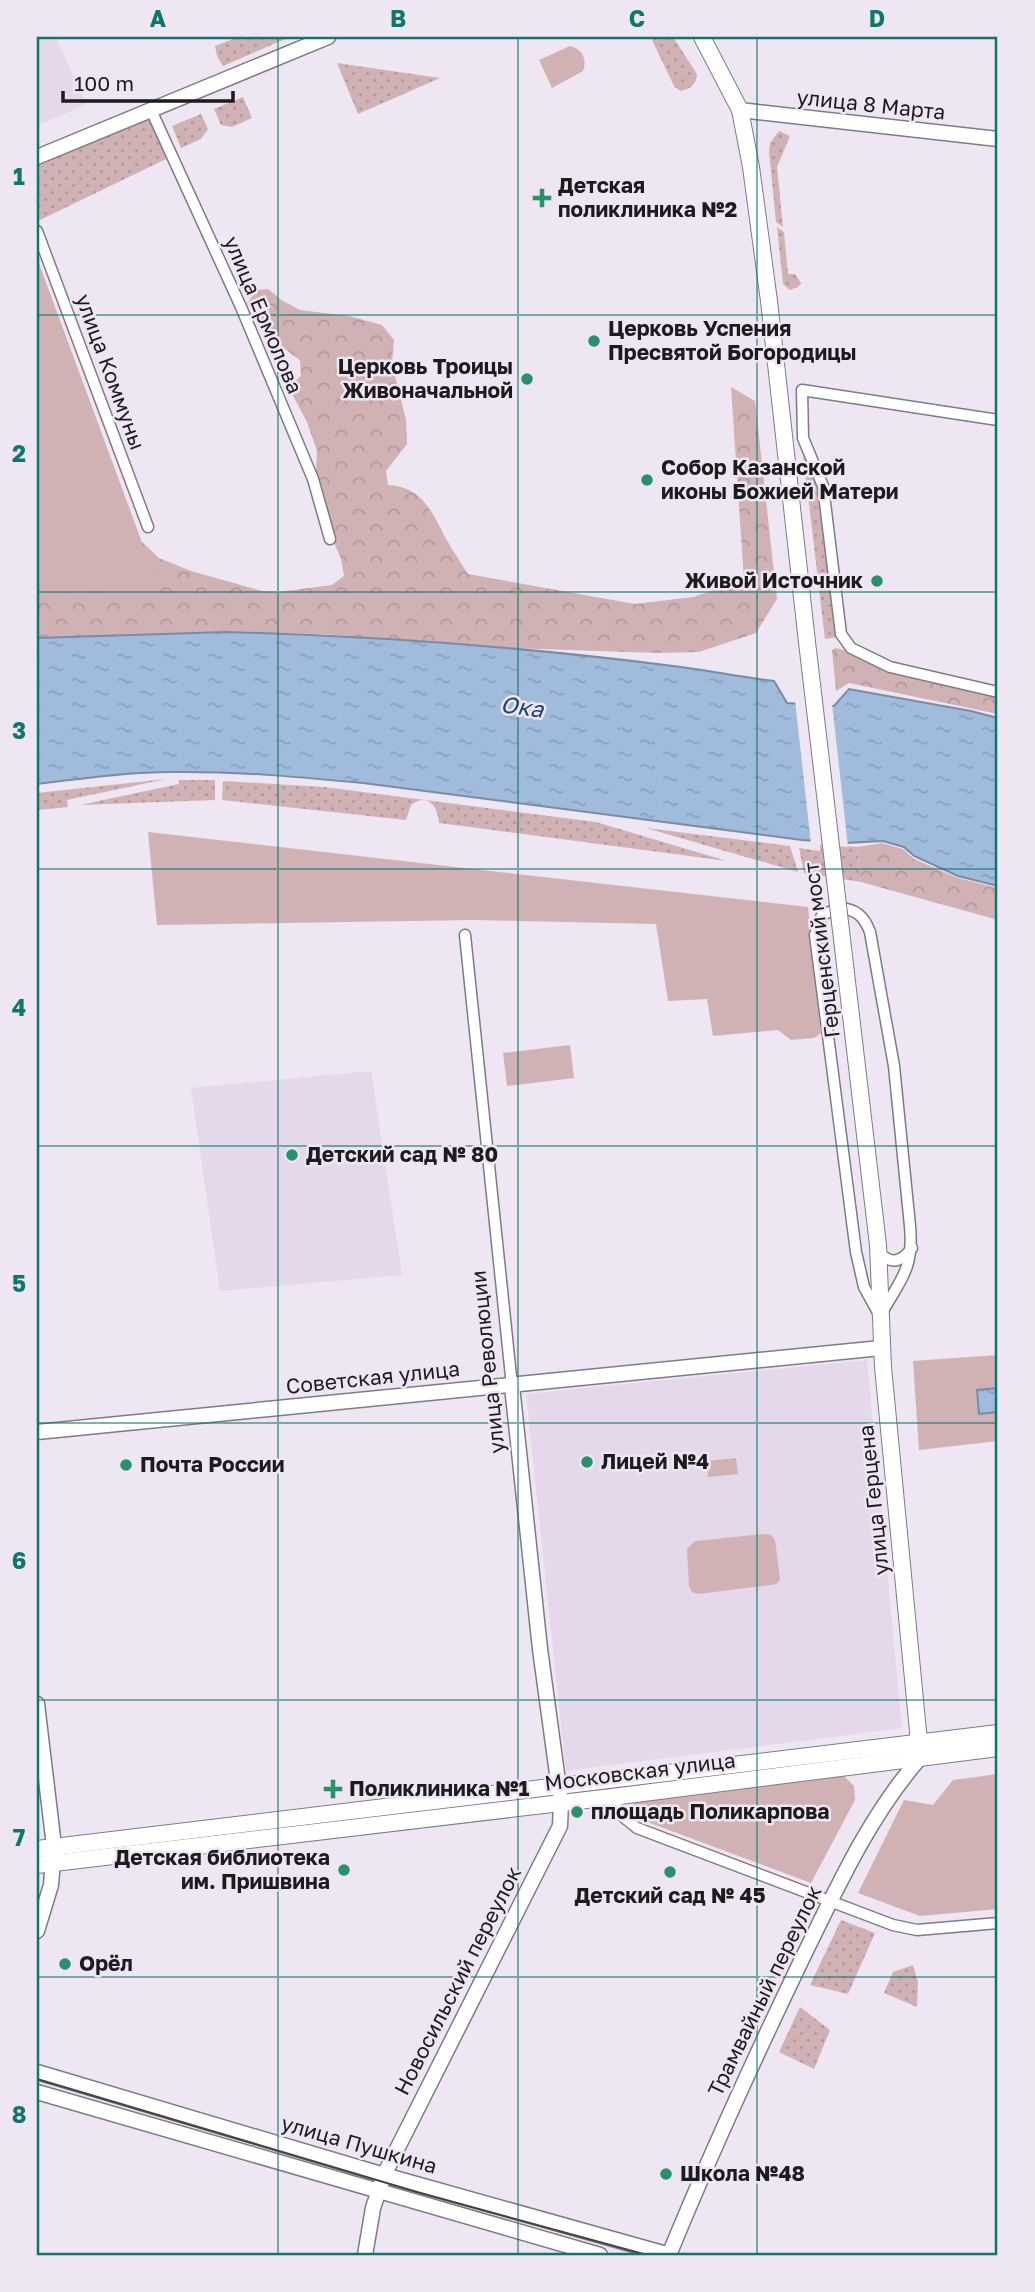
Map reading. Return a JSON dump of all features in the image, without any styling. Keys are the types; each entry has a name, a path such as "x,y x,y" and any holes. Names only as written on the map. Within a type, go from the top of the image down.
{"main road":[{"name":"Герценский мост","path":"702,37 740,110 751,167 769,301 878,1249"},
{"name":"улица Герцена","path":"878,1249 881,1348 920,1750"},
{"name":"Московская улица","path":"37,1849 48,1858 612,1797 920,1750 998,1733"},
{"name":"Московская улица","path":"48,1858 558,1785 920,1750 998,1748"}],"street":[{"path":"37,157 328,37"},
{"name":"улица Ермолова","path":"151,110 241,307 313,479 330,539"},
{"name":"улица 8 Марта","path":"740,110 998,139"},
{"name":"улица Коммуны","path":"37,231 148,527"},
{"path":"998,420 802,390 803,439 822,486 841,634 851,648 890,667 998,692"},
{"path":"839,908 847,908 861,916 870,932 894,1066 912,1248 905,1276 880,1316 864,1287 856,1252 815,934 822,915 839,908"},
{"name":"улица Революции","path":"465,935 539,1640 558,1785"},
{"path":"878,1249 890,1262 895,1262 912,1248"},
{"name":"Советская улица","path":"37,1432 881,1348"},
{"path":"37,1704 51,1885 37,1931"},
{"name":"Трамвайный переулок","path":"669,2255 735,2098 831,1901 893,1788 920,1750"},
{"name":"Новосильский переулок","path":"365,2255 377,2192 384,2175 560,1826 561,1803 558,1785"},
{"path":"612,1797 628,1822 893,1925 917,1930 998,1923"},
{"name":"улица Пушкина","path":"37,2072 384,2175 669,2255"},
{"name":"улица Пушкина","path":"37,2092 600,2255"}],"shaded area":[{"path":"37,37 56,37 86,104 37,126"},
{"name":"Детский сад № 80","path":"371,1071 402,1275 220,1291 191,1088"},
{"path":"867,1360 902,1728 566,1771 526,1394"}],"green space":[{"path":"238,37 290,37 223,66 215,46"},
{"path":"658,37 673,37 697,74 690,88 680,91 674,86 652,40"},
{"path":"570,46 583,56 583,71 552,88 539,60"},
{"path":"337,63 440,78 358,114"},
{"path":"243,97 252,118 232,127 221,125 214,109"},
{"path":"201,114 208,129 201,139 181,148 172,126"},
{"path":"149,116 168,158 40,220 37,213 37,166"},
{"path":"779,131 790,136 777,167 783,227 776,222 769,151 770,143"},
{"path":"777,227 784,232 788,274 795,274 801,283 790,290 783,284"},
{"path":"37,258 164,602 112,591 37,593"},
{"path":"268,289 300,310 349,316 382,325 394,340 392,363 406,420 407,444 386,471 388,485 409,490 424,502 468,574 635,604 693,597 744,580 731,387 755,401 777,599 756,633 699,652 658,653 481,647 322,634 226,632 37,638 37,567 141,541 159,558 191,571 262,591 278,592 332,585 344,576 341,559 325,521 316,471 317,451 307,422 292,394 292,384 301,376 300,360 270,334 247,303 257,290"},
{"path":"802,445 817,484 837,637 825,639"},
{"path":"836,648 998,695 998,714 849,683 836,691 832,650"},
{"path":"166,779 67,800 68,807 37,810 37,793"},
{"path":"179,780 215,780 215,800 80,805 179,784"},
{"path":"223,781 324,787 596,822 727,861 439,823 434,807 422,800 411,805 406,820 222,800"},
{"path":"646,828 790,846 798,872"},
{"path":"148,832 808,907 821,1033 814,1038 791,1040 778,1030 713,1036 707,999 668,1001 656,924 473,920 157,925"},
{"path":"882,843 903,849 914,859 958,878 998,888 998,920 861,882 857,847"},
{"path":"820,844 857,847 861,882 804,873 799,848 820,851"},
{"path":"570,1045 574,1078 507,1086 503,1053"},
{"path":"998,1355 998,1441 919,1450 913,1361"},
{"path":"736,1458 738,1474 708,1477 706,1461"},
{"path":"771,1535 775,1540 780,1579 777,1584 698,1594 692,1592 689,1586 687,1549 695,1541"},
{"path":"998,1774 998,1909 920,1916 858,1893 904,1800 933,1805 953,1780"},
{"path":"844,1776 854,1786 855,1800 811,1883 634,1817 633,1802"},
{"path":"841,1920 875,1933 848,1994 810,1985"},
{"path":"913,1965 918,1982 917,2007 884,1993 893,1972"},
{"path":"800,2007 830,2030 814,2069 779,2052"}],"water":[{"name":"Ока","path":"226,632 450,643 617,659 774,681 787,703 834,706 849,689 998,718 998,886 958,876 914,856 904,847 883,841 846,843 802,840 363,783 242,773 170,772 120,774 37,784 37,638"},
{"path":"998,1388 998,1412 979,1414 977,1390"}],"pier":[{"path":"795,700 832,703 848,847 811,844"}],"tram line":[{"path":"37,2079 417,2192 647,2255"}],"place":[{"name":"Детская поликлиника №2","path":"542,198"},
{"name":"Церковь Успения Пресвятой Богородицы","path":"594,341"},
{"name":"Церковь Троицы Живоначальной","path":"527,379"},
{"name":"Собор Казанской иконы Божией Матери","path":"647,480"},
{"name":"Живой Источник","path":"877,581"},
{"name":"Детский сад № 80","path":"292,1155"},
{"name":"Лицей №4","path":"587,1462"},
{"name":"Почта России","path":"126,1465"},
{"name":"Поликлиника №1","path":"333,1789"},
{"name":"площадь Поликарпова","path":"577,1812"},
{"name":"Детская библиотека им. Пришвина","path":"344,1870"},
{"name":"Детский сад № 45","path":"670,1872"},
{"name":"Орёл","path":"65,1964"},
{"name":"Школа №48","path":"666,2174"}]}
